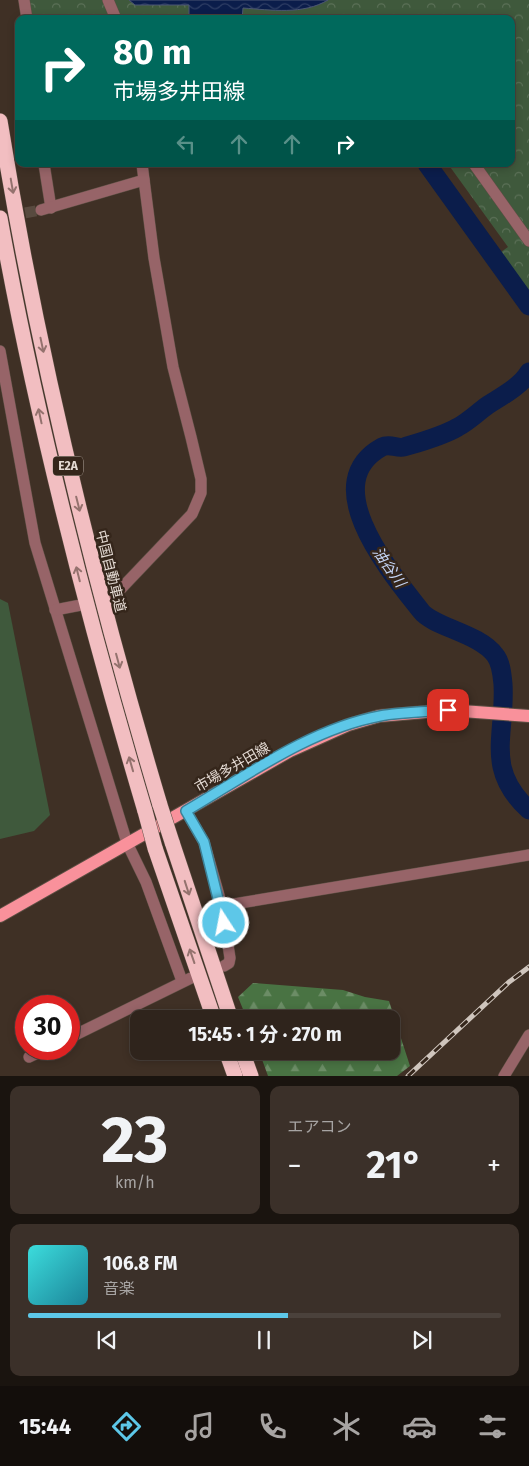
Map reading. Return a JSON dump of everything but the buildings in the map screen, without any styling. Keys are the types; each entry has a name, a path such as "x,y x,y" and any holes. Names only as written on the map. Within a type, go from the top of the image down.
{"highway":[{"name":"中国自動車道","path":"0,121 30,287 63,443 96,578 160,805 228,1010"},
{"name":"E2A","path":"0,218 12,286 46,445 80,580 144,811 211,1010"},
{"path":"229,1060 235,1076"},
{"path":"245,1060 251,1076"}],"main road":[{"name":"市場多井田線","path":"0,916 290,751 348,725 380,716 448,710 529,716"}],"street":[{"path":"24,0 26,15"},
{"path":"108,0 114,15"},
{"path":"44,167 46,209 144,180"},
{"path":"114,596 192,514 201,493 201,479 174,368 154,258 142,167"},
{"path":"476,167 529,241"},
{"path":"0,351 35,543 127,843 146,882 186,980 80,1033"},
{"path":"55,610 81,605"},
{"path":"186,811 204,842 222,906 230,958 229,963 224,966"},
{"path":"222,906 529,855"},
{"path":"504,1076 529,1035"}],"green space":[{"path":"29,0 529,0 529,292 501,252 508,247 450,167 515,167 515,15 31,15"},
{"path":"0,599 8,603 50,815 34,831 0,839"},
{"path":"253,983 343,990 365,997 389,1001 392,1010 243,1010 238,997"},
{"path":"400,1035 410,1066 397,1076 268,1076 262,1060 400,1060"}],"water":[{"path":"129,0 328,0 318,5 298,10 243,8 242,15 189,15 189,5 135,5"}],"waterway":[{"name":"油谷川","path":"429,167 529,306"},
{"name":"油谷川","path":"529,372 511,390 452,430 404,447 382,447 363,463 356,483 357,505 378,553 421,611 435,622 488,647 499,661 503,684 500,751 502,766 506,780 515,795 529,810"}],"tunnel":[{"path":"9,216 41,210"}],"railway":[{"path":"408,1076 509,982 529,967"}],"route":[{"path":"224,923 222,906 204,842 186,811 317,736 380,716 448,710"}]}
